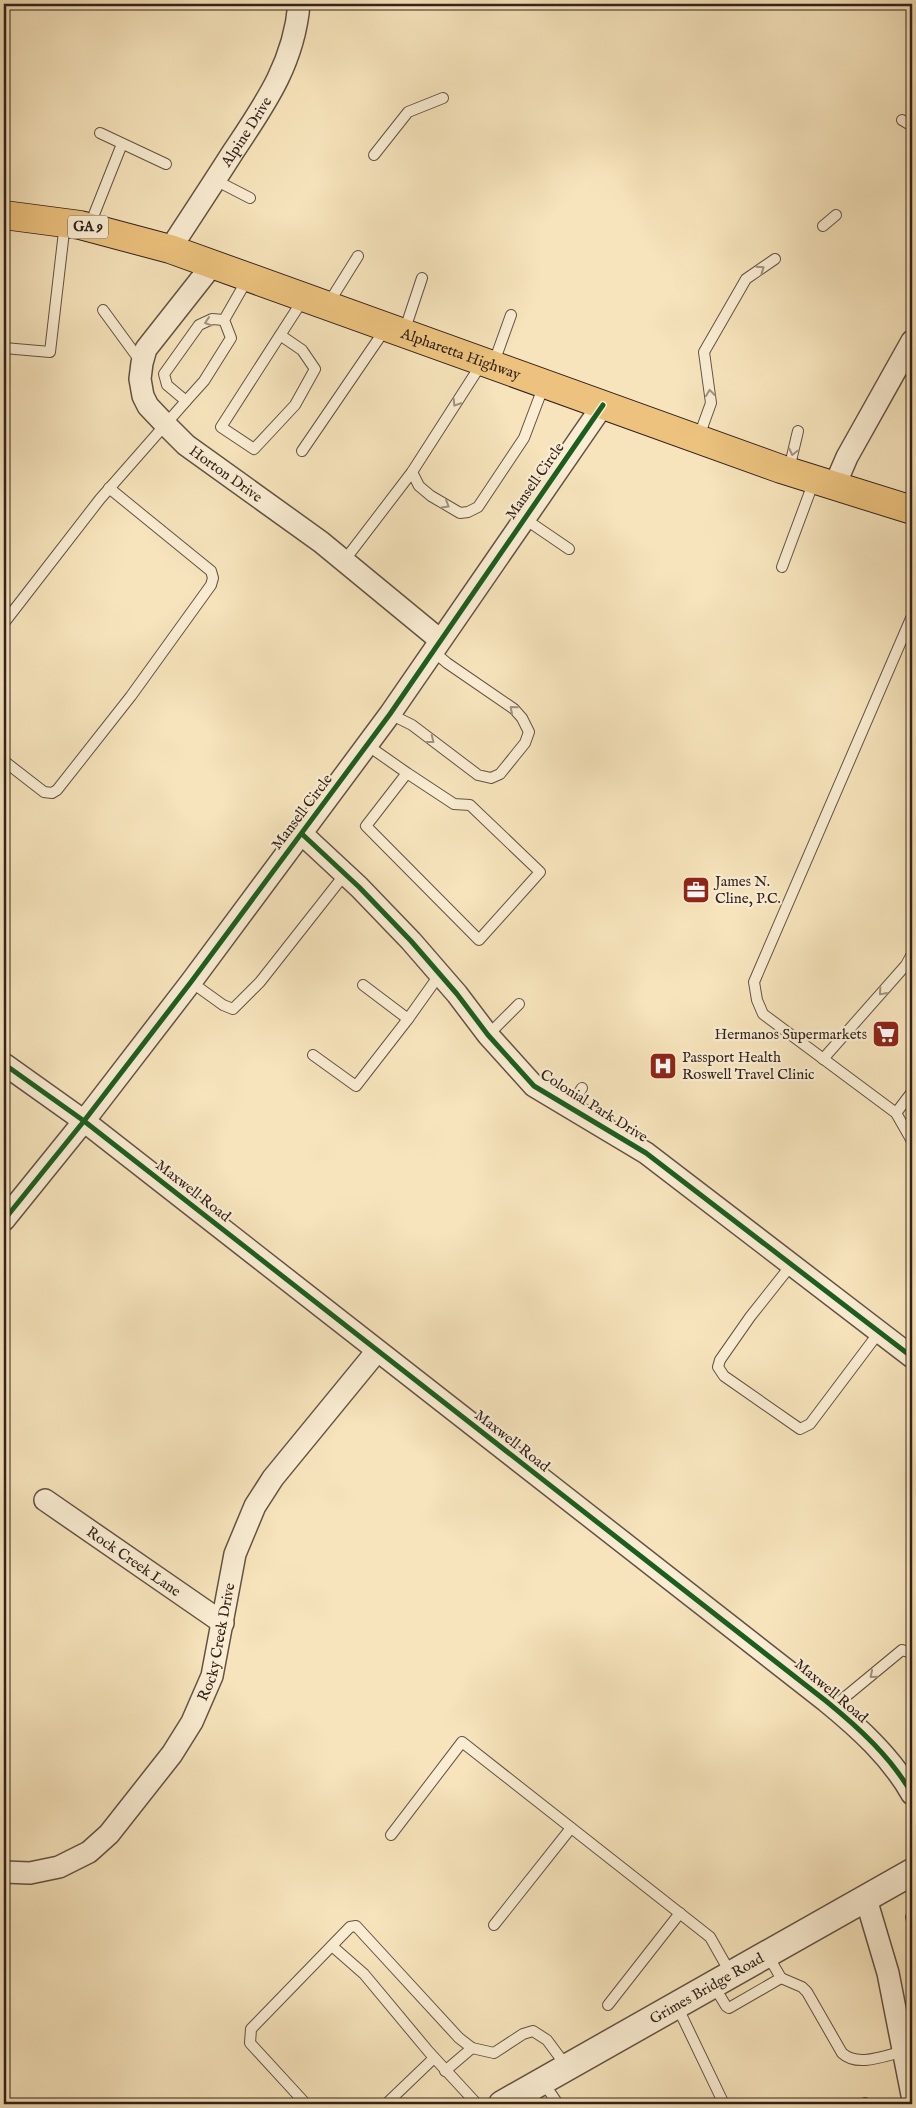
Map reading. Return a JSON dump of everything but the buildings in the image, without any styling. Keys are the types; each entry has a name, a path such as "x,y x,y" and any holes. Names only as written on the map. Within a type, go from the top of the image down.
{"highway":[{"name":"Alpharetta Highway","path":"4,215 77,225 170,249 788,472 912,510"}],"street":[{"name":"Alpine Drive","path":"170,249 273,91 287,60 297,26 299,4"},
{"name":"Horton Drive","path":"213,264 146,349 140,379 143,396 148,406 186,445 321,542 344,561 436,645"},
{"path":"824,484 847,457 912,341"},
{"name":"Mansell Circle","path":"4,1220 191,982 302,834 390,714 603,405"},
{"name":"Colonial Park Drive","path":"302,834 411,941 440,974 488,1035 534,1086 646,1153 912,1357"},
{"name":"Maxwell Road","path":"4,1064 84,1120 833,1707 876,1746 901,1775 912,1794"},
{"name":"Rocky Creek Drive","path":"4,1872 30,1873 59,1867 89,1852 109,1834 172,1754 192,1722 212,1676 235,1554 255,1506 273,1478 377,1351"},
{"name":"Rock Creek Lane","path":"45,1500 222,1623"},
{"name":"Grimes Bridge Road","path":"502,2104 912,1872"},
{"path":"866,1899 888,1973 905,2051 912,2095"}],"lane":[{"path":"374,155 408,112 443,98"},
{"path":"902,120 912,126"},
{"path":"100,133 166,164"},
{"path":"4,348 50,352 77,225 122,144"},
{"path":"215,180 250,198"},
{"path":"823,226 836,215"},
{"path":"280,336 302,350 315,369 295,405 254,449 221,427 280,336 358,256"},
{"path":"698,440 711,403 704,352 746,280 776,259"},
{"path":"224,320 249,277"},
{"path":"302,451 395,330 422,278"},
{"path":"103,310 142,363"},
{"path":"344,561 412,472 488,364 511,315"},
{"path":"186,402 167,385 164,374 199,325 212,319 224,320"},
{"path":"4,623 110,488 204,381 231,338 224,320"},
{"path":"412,472 419,486 431,496 460,513 468,512 478,507 524,438 544,384"},
{"path":"788,472 798,431"},
{"path":"782,567 824,484"},
{"path":"4,760 44,792 52,793 57,790 130,696 211,585 213,578 211,571 110,488"},
{"path":"525,519 569,549"},
{"path":"912,616 754,982 757,1000 763,1014 896,1113 912,1141"},
{"path":"390,714 412,725 462,764 485,777 496,778 525,743 529,732 522,718 514,709 447,663 436,645"},
{"path":"367,745 454,804 470,805 540,872 479,940 366,826 407,773"},
{"path":"191,982 223,1005 233,1009 260,982 344,874"},
{"path":"823,1059 906,965 912,954"},
{"path":"313,1055 356,1086 440,974"},
{"path":"363,985 408,1019"},
{"path":"488,1035 519,1004"},
{"path":"570,1107 582,1088"},
{"path":"896,1113 912,1092"},
{"path":"792,1264 750,1316 720,1360 718,1367 724,1376 800,1429 810,1424 880,1331"},
{"path":"833,1707 902,1650 912,1653"},
{"path":"391,1835 462,1742 710,1937 722,1980 726,2006 729,2008 781,1978"},
{"path":"494,1925 571,1828"},
{"path":"608,2004 680,1913"},
{"path":"912,1916 912,1921"},
{"path":"306,2104 250,2043 251,2029 350,1927 356,1926 460,2038 472,2048 494,2053 523,2034 533,2031 547,2040 567,2067"},
{"path":"332,1946 364,1974 434,2058 477,2104"},
{"path":"768,1954 781,1978 802,1987 807,1992 846,2057 860,2061 905,2051"},
{"path":"677,2005 724,2104"},
{"path":"445,2070 472,2048"},
{"path":"386,2104 434,2058"},
{"path":"542,2082 558,2104"}],"cycle path":[{"path":"4,1220 84,1121 191,982 390,714 603,405"},
{"path":"302,834 359,887 411,941 457,994 488,1035 534,1086 646,1153 912,1357"},
{"path":"4,1064 84,1121 826,1701 874,1744 904,1780 912,1794"}],"place":[{"name":"James N. Cline, P.C.","path":"696,890"},
{"name":"Hermanos Supermarkets","path":"886,1034"},
{"name":"Passport Health Roswell Travel Clinic","path":"663,1066"}]}
